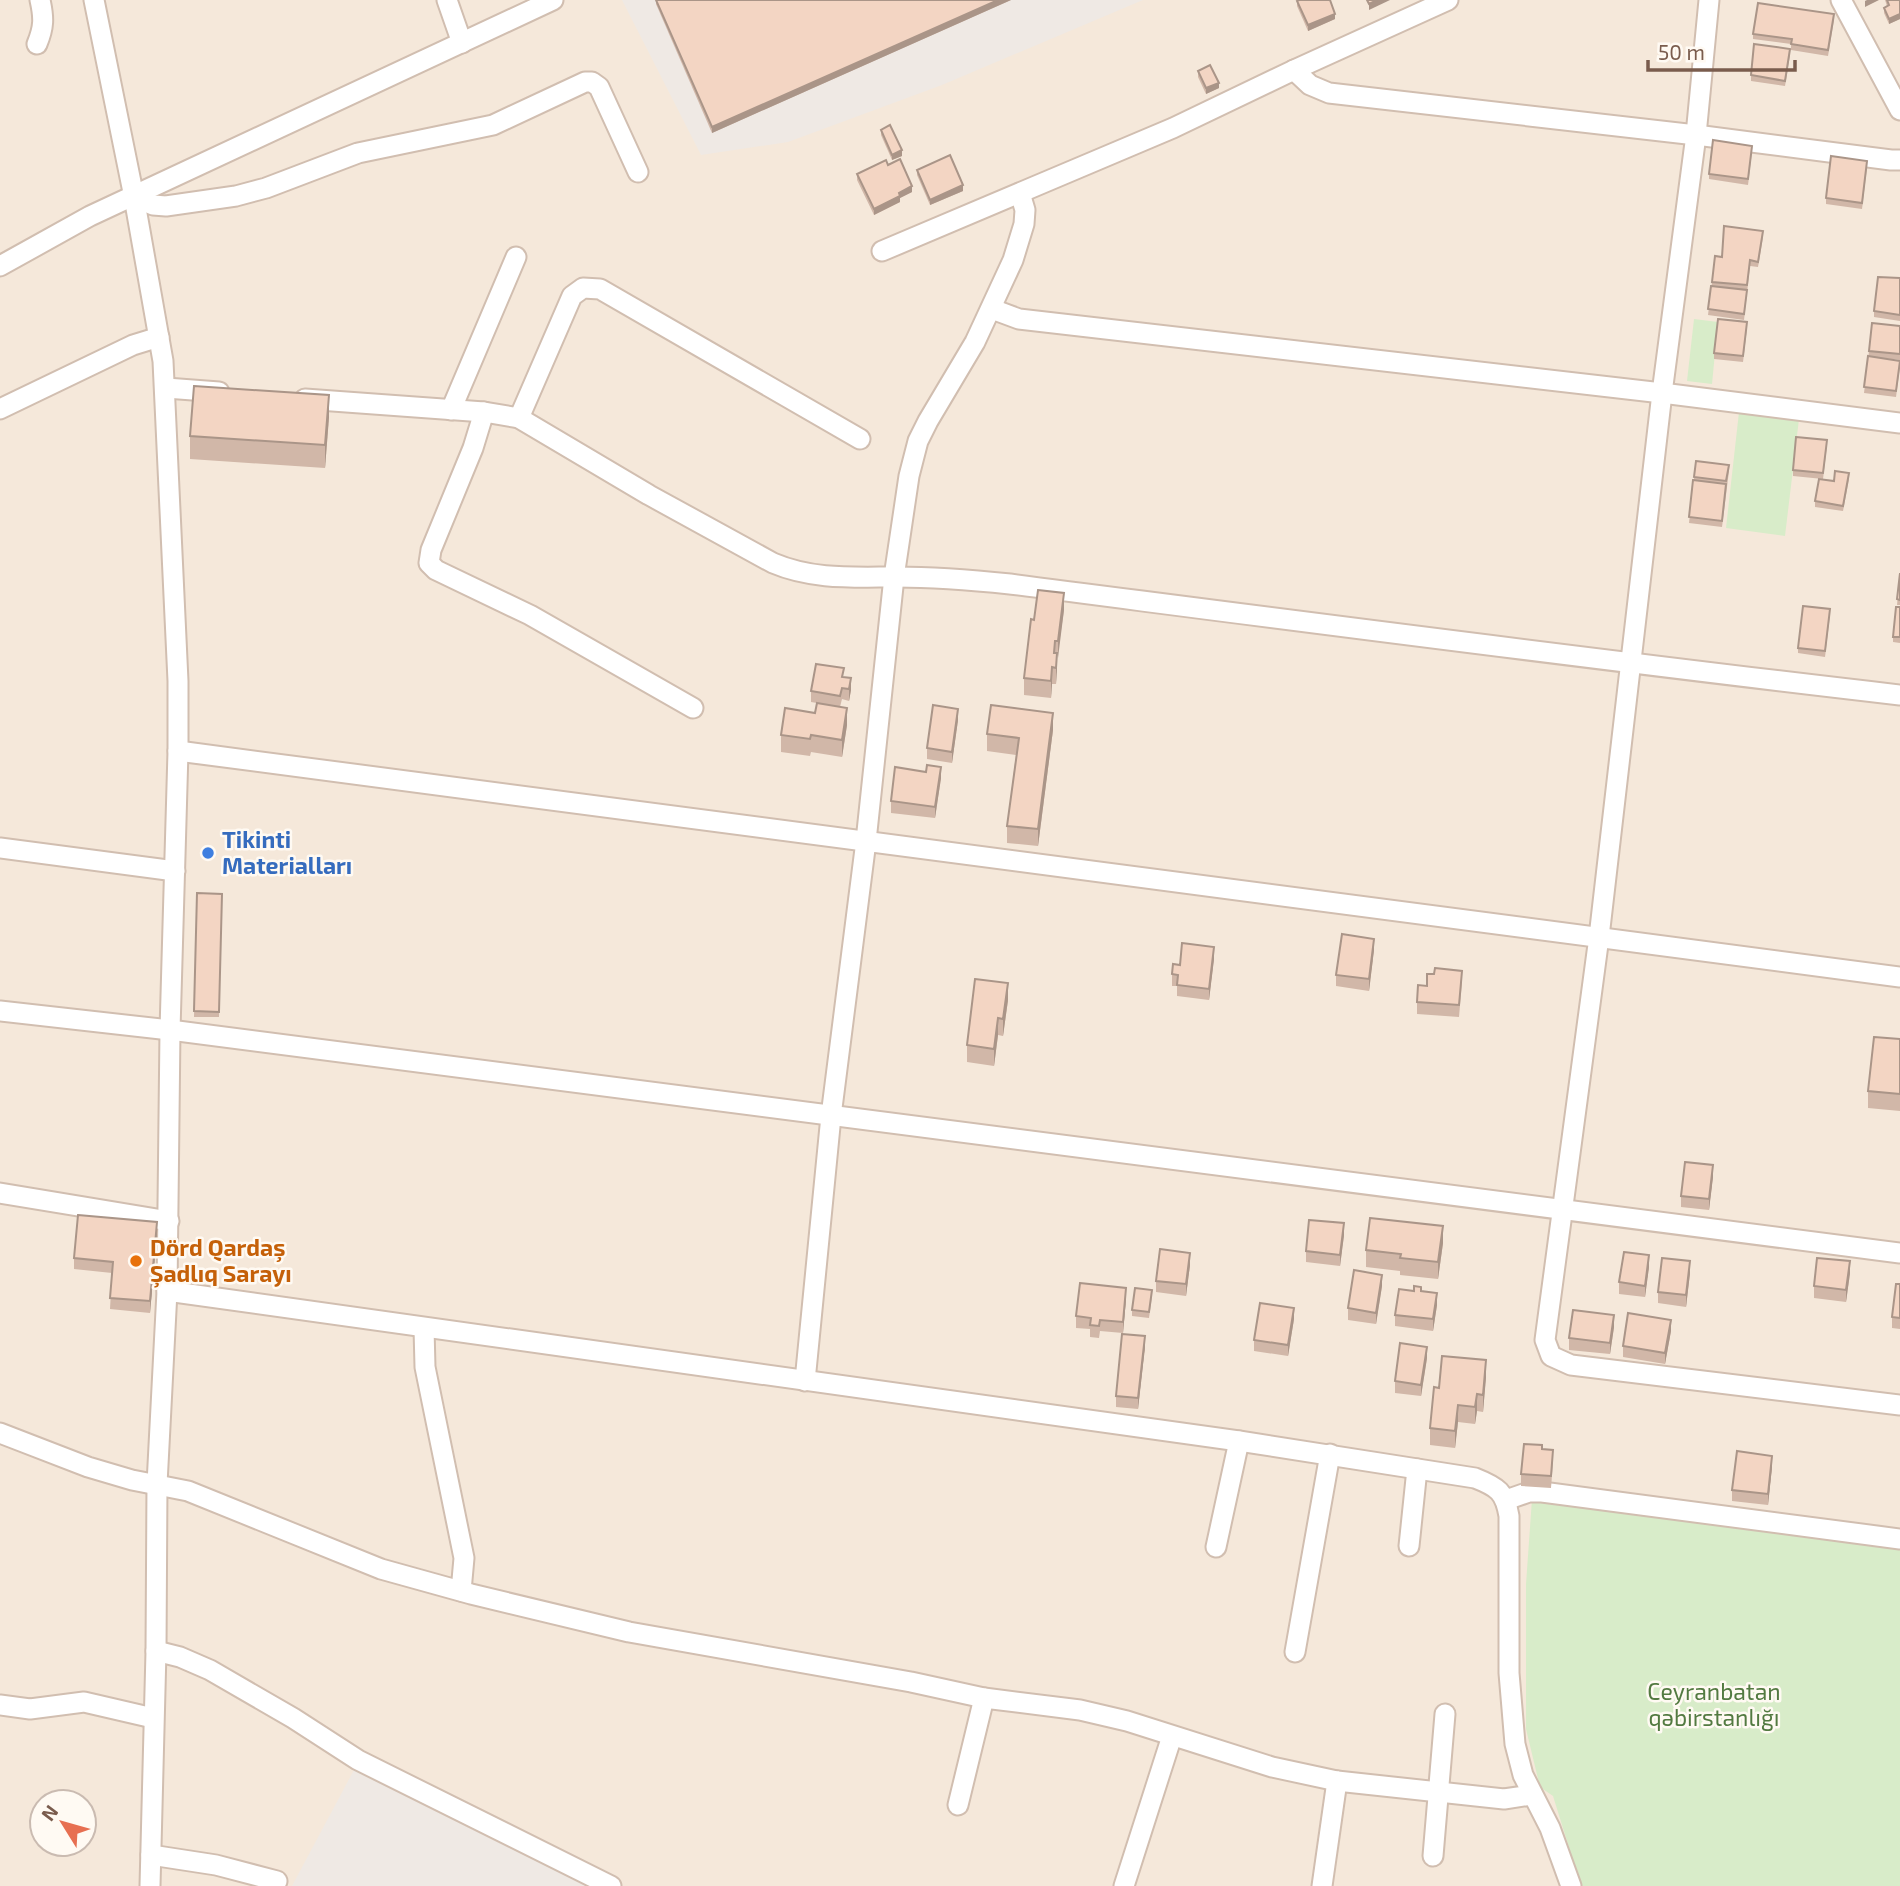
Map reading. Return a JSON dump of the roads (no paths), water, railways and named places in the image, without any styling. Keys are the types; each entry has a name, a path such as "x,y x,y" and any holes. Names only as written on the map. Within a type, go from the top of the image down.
{"street":[{"path":"37,44 44,28 40,0"},
{"path":"94,0 134,197 166,388 178,751 170,1030 167,1291 157,1484 150,1886"},
{"path":"447,0 463,43"},
{"path":"0,266 57,234 553,0"},
{"path":"882,251 1172,128 1448,0"},
{"path":"1709,0 1696,135 1662,393 1600,937 1545,1340 1551,1356 1571,1365 1900,1405"},
{"path":"1840,0 1900,110"},
{"path":"1294,70 1310,85 1329,93 1900,160"},
{"path":"134,197 153,205 166,206 256,191 350,155 494,125 585,82 592,82 599,87 638,172"},
{"path":"805,1381 831,1116 866,841 894,577 909,475 918,440 992,309 1017,251 1024,224 1020,193"},
{"path":"451,410 516,257"},
{"path":"519,418 572,296 583,288 600,289 860,439"},
{"path":"992,309 1019,319 1900,423"},
{"path":"0,409 134,345 159,337"},
{"path":"166,388 234,393"},
{"path":"288,397 484,412 519,418 649,495 792,571 847,578 967,579 1632,664 1900,695"},
{"path":"484,412 431,550 429,563 436,570 530,615 693,708"},
{"path":"178,751 1900,977"},
{"path":"0,848 175,871"},
{"path":"0,1011 170,1030 1900,1252"},
{"path":"0,1193 169,1221"},
{"path":"167,1291 1240,1441 1475,1478 1490,1484 1506,1500 1509,1516 1509,1673 1512,1719 1519,1762 1531,1795 1550,1828 1572,1886"},
{"path":"424,1328 425,1367 464,1558 461,1591"},
{"path":"0,1433 88,1467 132,1480 188,1491 382,1569 629,1632 911,1682 984,1698 1080,1710 1127,1721 1272,1767 1337,1781 1504,1799 1531,1795"},
{"path":"1216,1547 1240,1441"},
{"path":"1295,1652 1329,1454"},
{"path":"1409,1546 1417,1469"},
{"path":"1506,1500 1529,1492 1542,1492 1900,1539"},
{"path":"156,1651 180,1657 210,1670 358,1759 611,1886"},
{"path":"958,1805 984,1698"},
{"path":"0,1705 30,1709 85,1702 153,1718"},
{"path":"1433,1856 1445,1714"},
{"path":"1124,1886 1172,1736"},
{"path":"1322,1886 1337,1781"},
{"path":"151,1855 216,1865 277,1881"}],"place":[{"name":"Tikinti Materialları","path":"208,853"},
{"name":"Dörd Qardaş Şadlıq Sarayı","path":"136,1261"}],"park label":[{"name":"Ceyranbatan qəbirstanlığı","path":"1714,1705"}]}
